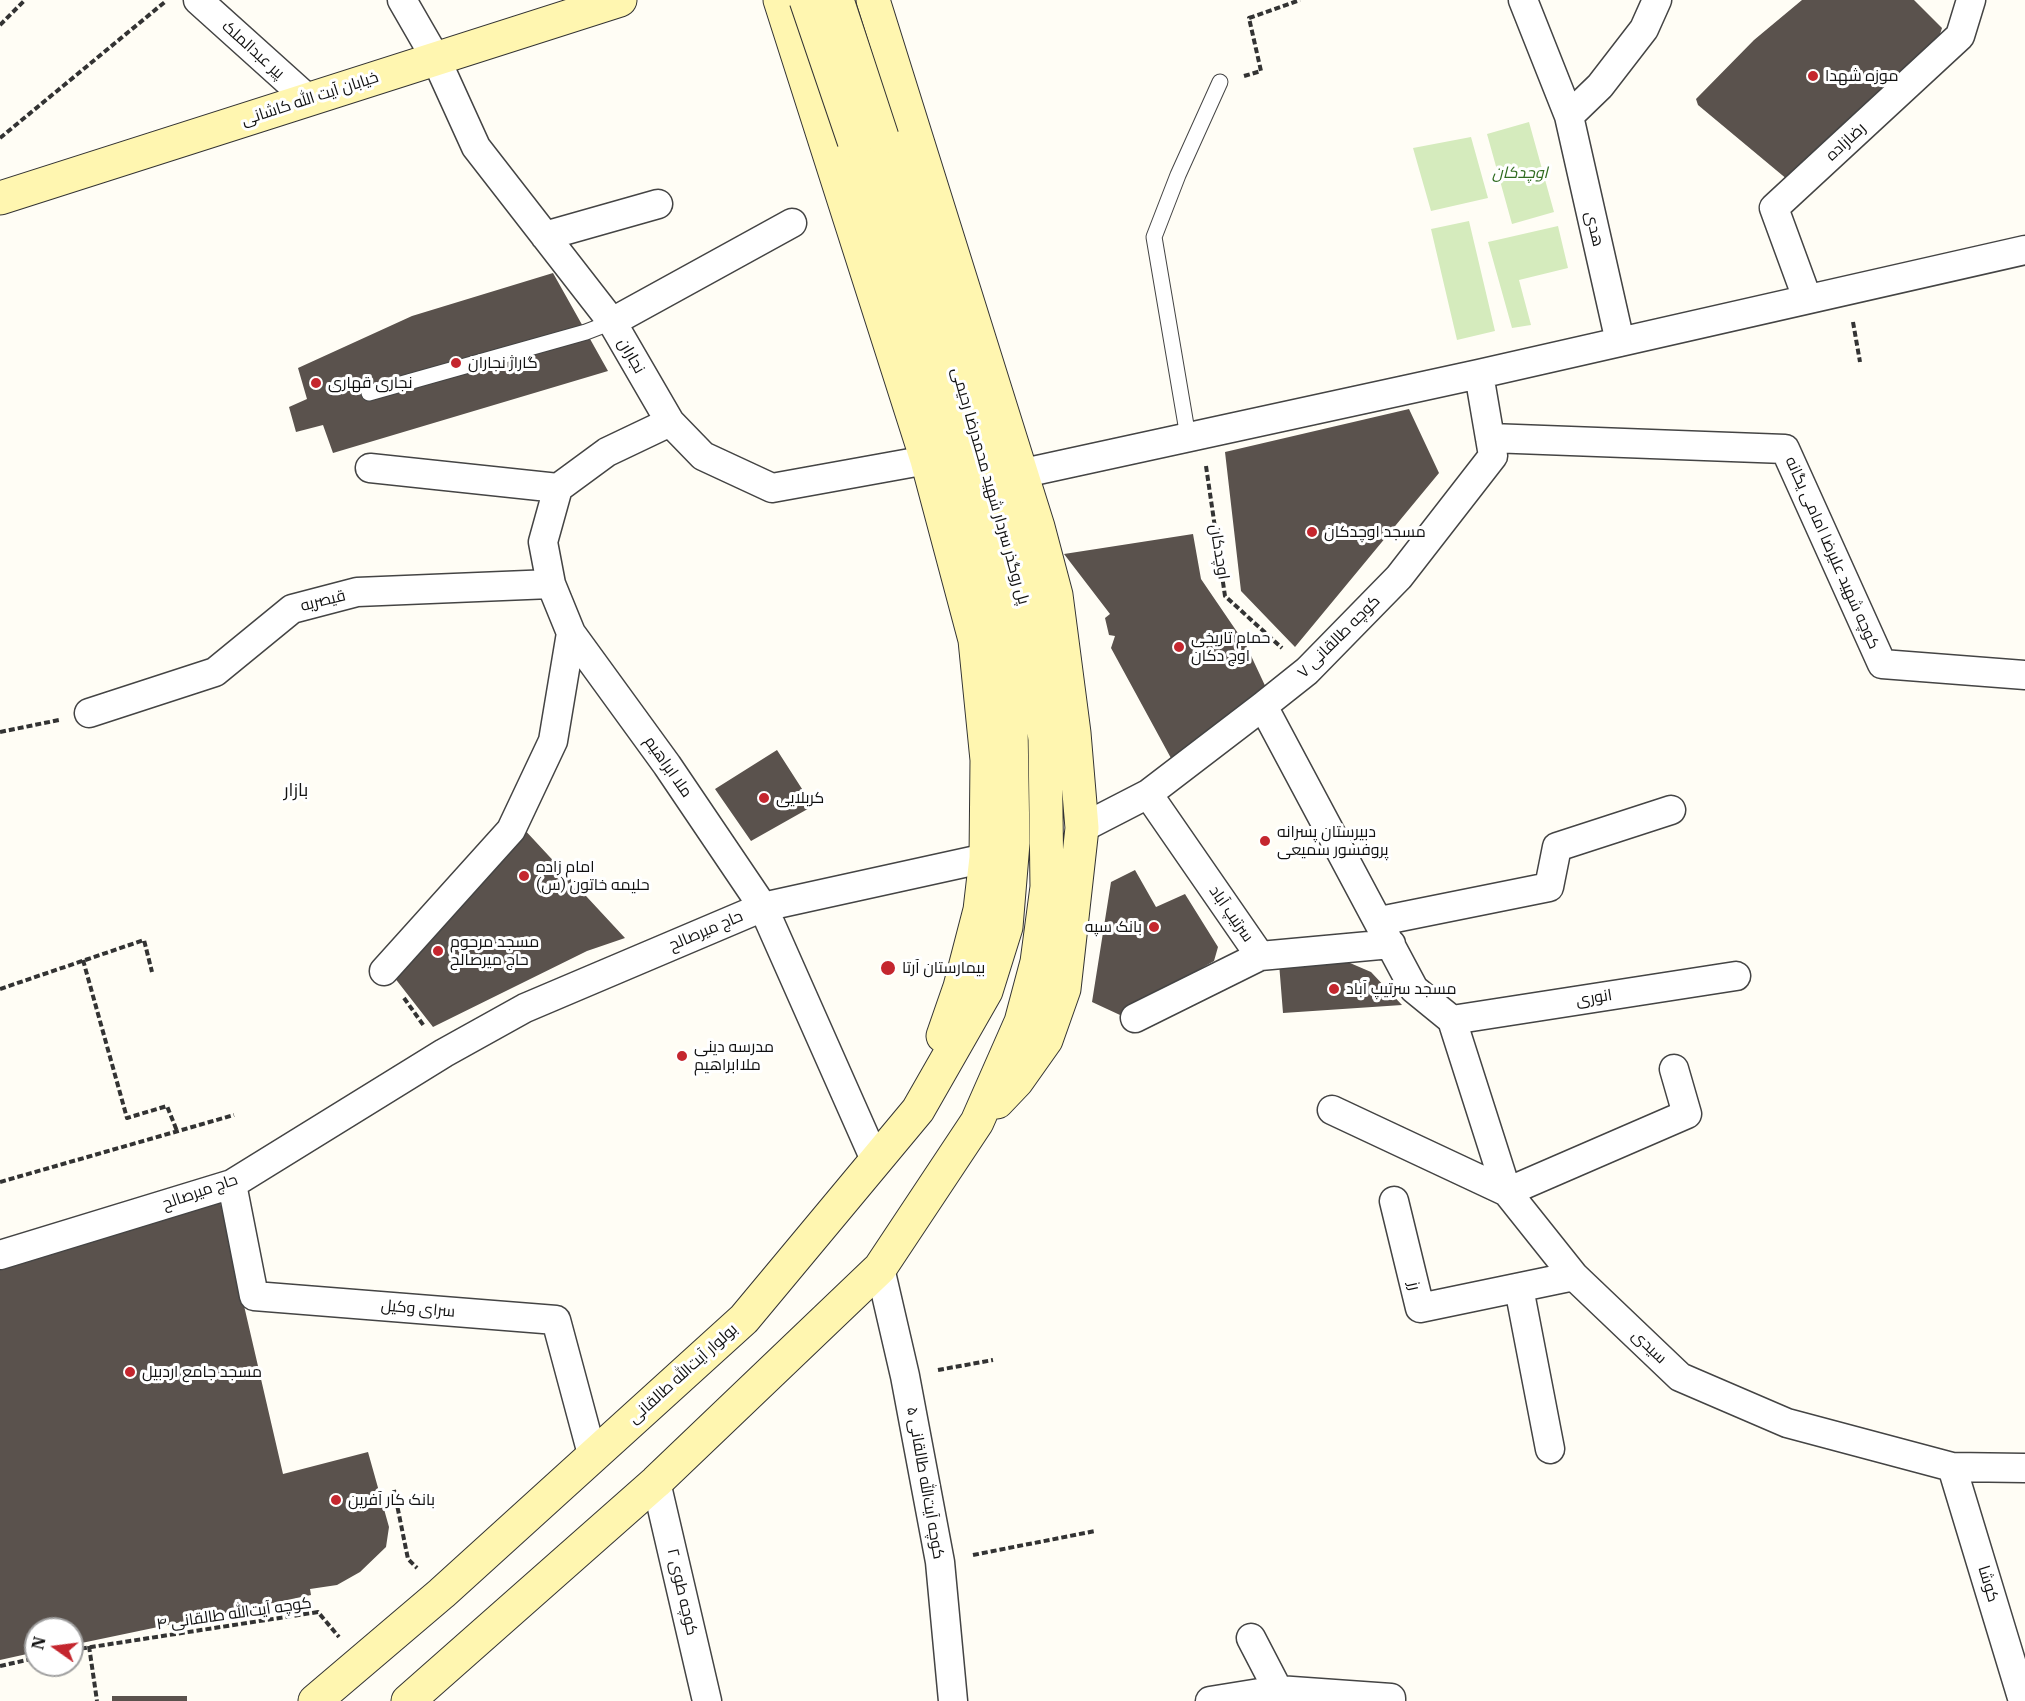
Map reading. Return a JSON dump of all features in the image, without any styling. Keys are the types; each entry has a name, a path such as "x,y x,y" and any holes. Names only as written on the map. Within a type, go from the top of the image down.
{"main road":[{"name":"خیابان آیت الله کاشانی","path":"0,198 620,0"},
{"path":"780,0 808,81 927,460 975,640 987,760 986,858 980,910 963,976 918,1110"},
{"name":"پل روگذر سردار شهید محمدرضا رحیمی","path":"806,0 868,139 984,453 1029,620 1045,739 1047,887 1037,962 1020,1022 977,1122"},
{"name":"پل روگذر سردار شهید محمدرضا رحیمی","path":"837,0 868,139 996,621 1011,726 1013,843 1006,927 986,991"},
{"path":"408,1701 656,1482 880,1268 977,1122 1017,1081 1046,1041 1064,989 1082,828 1072,722 1056,595 1018,464 873,0"},
{"path":"808,81 818,57 837,41 869,41 891,58"},
{"name":"بولوار آیت‌الله طالقانی","path":"315,1701 442,1593 592,1454 744,1319 918,1110 986,991"}],"street":[{"name":"پیر عبدالملک","path":"198,0 308,99"},
{"name":"نجاران","path":"402,0 436,59 476,147 612,322 670,422 703,456 772,488 927,460"},
{"name":"هدی","path":"1523,0 1569,116 1620,342"},
{"path":"1569,116 1600,86 1644,29 1657,0"},
{"name":"رضازاده","path":"1807,298 1774,208 1960,36 1971,0"},
{"path":"545,236 658,204"},
{"path":"612,322 792,223"},
{"path":"1018,464 1024,473 1479,374 2025,250"},
{"name":"کوچه طالقانی ۷","path":"1082,828 1148,794 1263,706 1306,671 1399,577 1493,456 1479,374"},
{"path":"370,468 558,488 607,452 670,422"},
{"name":"کوچه شهید علیرضا امامی یگانه","path":"1490,438 1785,449 1882,664 2025,675"},
{"name":"ملا ابراهیم","path":"558,488 543,542 551,584 571,633 667,765 764,907 876,1162"},
{"name":"قیصریه","path":"89,713 215,672 292,609 357,592 551,584"},
{"path":"384,971 511,831 553,741 571,633"},
{"path":"1263,706 1414,989 1452,1020 1507,1192 1687,1114 1674,1068"},
{"name":"سرتیپ آباد","path":"1148,794 1260,956 1385,933 1549,887 1557,848 1671,810"},
{"name":"حاج میرصالح","path":"0,1256 232,1184 444,1053 525,1008 764,907 986,858"},
{"path":"1135,1018 1260,956"},
{"name":"انوری","path":"1452,1020 1736,976"},
{"name":"سیدی","path":"1332,1110 1507,1192 1574,1276 1680,1377 1787,1423 1952,1467 2025,1468"},
{"name":"سرای وکیل","path":"232,1184 254,1296 556,1320 592,1454"},
{"name":"رز","path":"1394,1201 1420,1308 1574,1276"},
{"name":"کوچه آیت‌الله طالقانی ۵","path":"880,1268 905,1376 940,1562 954,1701"},
{"path":"1519,1288 1550,1449"},
{"name":"کوشا","path":"1952,1467 2024,1701"},
{"name":"کوچه طوی ۲","path":"656,1482 707,1701"},
{"path":"1251,1638 1278,1690"},
{"path":"1210,1701 1278,1690 1391,1698 1391,1701"}],"lane":[{"path":"1195,436 1154,237 1178,175 1220,82"},
{"path":"369,393 586,332 612,322"}],"path":[{"path":"0,25 25,0"},
{"path":"0,138 167,0"},
{"path":"1220,82 1261,71 1249,18 1300,0"},
{"name":"اوچدکان","path":"1195,436 1225,596 1306,671"},
{"path":"0,732 89,713"},
{"path":"0,989 144,940 153,972"},
{"path":"83,960 127,1118 167,1106 177,1131"},
{"path":"384,971 444,1053"},
{"path":"0,1182 234,1115"},
{"path":"905,1376 993,1360"},
{"path":"394,1490 408,1559 442,1593"},
{"path":"940,1562 1095,1531"},
{"name":"کوچه آیت‌الله طالقانی ۴","path":"89,1646 318,1612 361,1662"},
{"path":"84,1647 89,1646 97,1701"},
{"path":"0,1666 24,1661"}],"green space":[{"name":"اوچدکان","path":"1529,122 1554,212 1512,224 1487,134"},
{"path":"1471,137 1488,198 1431,211 1413,148"},
{"path":"1469,221 1495,331 1457,340 1431,229"},
{"path":"1558,226 1568,268 1519,280 1531,325 1512,328 1488,242"}],"building":[{"name":"موزه شهدا","path":"1802,0 1914,0 1942,28 1934,53 1788,180 1698,105 1696,99 1754,40"},
{"name":"گاراژ نجاران","path":"553,273 608,371 333,453 323,425 296,432 289,407 307,399 298,368 412,316"},
{"name":"مسجد اوچدکان","path":"1409,409 1439,473 1295,647 1241,591 1225,452"},
{"name":"حمام تاریخی اوچ دکان","path":"1193,534 1201,579 1246,645 1268,692 1172,760 1111,648 1115,636 1109,635 1105,618 1110,614 1064,554"},
{"name":"کربلایی","path":"777,750 813,806 751,841 715,789"},
{"name":"امام زاده حلیمه خاتون (س)","path":"522,827 625,938 587,951 433,1027 394,977"},
{"name":"بانک سپه","path":"1135,870 1156,907 1185,894 1218,947 1214,961 1120,1015 1092,1002 1111,882"},
{"name":"مسجد سرتیپ آباد","path":"1343,960 1371,972 1402,1005 1283,1013 1279,963"},
{"name":"مسجد جامع اردبیل","path":"220,1202 283,1474 368,1452 389,1527 386,1547 360,1572 337,1585 310,1589 311,1595 84,1642 84,1617 24,1617 24,1655 0,1660 0,1270"},
{"path":"112,1696 187,1696 187,1701 112,1701"}],"place":[{"name":"موزه شهدا","path":"1813,76"},
{"name":"گاراژ نجاران","path":"456,363"},
{"name":"نجاری قهاری","path":"316,383"},
{"name":"مسجد اوچدکان","path":"1312,532"},
{"name":"حمام تاریخی اوچ دکان","path":"1179,647"},
{"name":"کربلایی","path":"764,798"},
{"name":"دبیرستان پسرانه پروفسور سمیعی","path":"1265,841"},
{"name":"امام زاده حلیمه خاتون (س)","path":"524,876"},
{"name":"بانک سپه","path":"1154,927"},
{"name":"مسجد مرحوم حاج میرصالح","path":"438,951"},
{"name":"بیمارستان آرتا","path":"888,968"},
{"name":"مسجد سرتیپ آباد","path":"1334,989"},
{"name":"مدرسه دینی ملاابراهیم","path":"682,1056"},
{"name":"مسجد جامع اردبیل","path":"130,1372"},
{"name":"بانک کار آفرین","path":"336,1500"}],"district":[{"name":"بازار","path":"296,791"}]}
